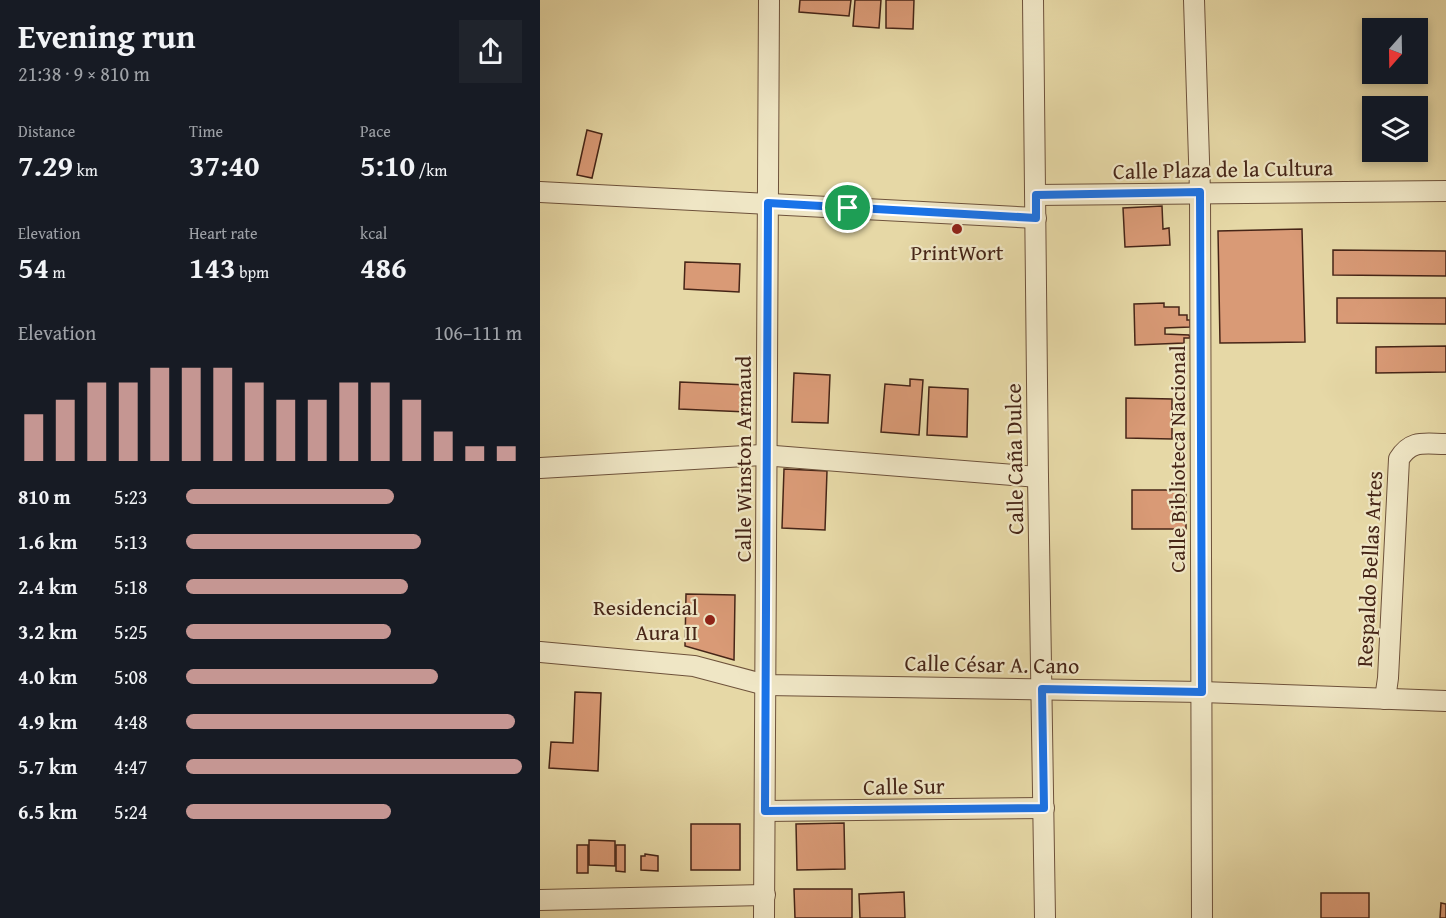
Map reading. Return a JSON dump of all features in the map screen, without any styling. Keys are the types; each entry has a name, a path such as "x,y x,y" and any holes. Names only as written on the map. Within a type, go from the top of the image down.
{"street":[{"name":"Calle Winston Armaud","path":"764,918 769,0"},
{"name":"Calle Caña Dulce","path":"1033,0 1045,918"},
{"name":"Calle Biblioteca Nacional","path":"1194,0 1200,192 1202,918"},
{"name":"Calle Plaza de la Cultura","path":"1036,195 1446,191"},
{"path":"540,192 1036,218"},
{"name":"Respaldo Bellas Artes","path":"1385,699 1399,459 1405,449 1413,444 1446,444"},
{"path":"540,468 767,456 1038,477"},
{"name":"Calle César A. Cano","path":"540,652 694,666 766,685 1202,692 1446,701"},
{"name":"Calle Sur","path":"765,811 1044,808"},
{"path":"540,900 765,895"}],"building":[{"path":"800,0 851,0 849,16 799,12"},
{"path":"855,0 881,0 879,28 853,26"},
{"path":"886,0 914,0 913,29 886,28"},
{"path":"587,130 602,134 592,178 577,175"},
{"path":"1162,206 1163,229 1169,228 1170,245 1125,247 1123,208"},
{"path":"1302,229 1305,342 1220,343 1218,231"},
{"path":"1333,250 1446,251 1446,276 1333,275"},
{"path":"685,262 740,264 739,292 684,289"},
{"path":"1337,298 1446,298 1446,324 1337,323"},
{"path":"1164,303 1164,307 1179,307 1179,315 1187,315 1187,320 1190,320 1190,327 1165,328 1165,334 1189,335 1190,338 1184,338 1184,343 1135,345 1134,304"},
{"path":"1446,346 1446,372 1376,373 1376,347"},
{"path":"794,373 830,375 828,423 792,422"},
{"path":"910,379 923,380 919,435 881,432 885,384 910,386"},
{"path":"680,382 748,385 747,412 679,409"},
{"path":"929,387 968,389 967,437 927,435"},
{"path":"1126,398 1172,399 1172,439 1126,438"},
{"path":"784,469 827,471 825,530 782,528"},
{"path":"1132,490 1186,490 1186,529 1132,529"},
{"name":"Residencial Aura II","path":"686,594 735,595 734,660 685,646"},
{"path":"575,692 601,693 598,771 549,768 551,742 573,743"},
{"path":"844,823 845,869 797,870 796,824"},
{"path":"691,824 740,824 740,870 691,870"},
{"path":"589,840 615,841 615,866 589,865"},
{"path":"577,845 588,845 588,873 577,873"},
{"path":"616,845 625,845 625,872 616,871"},
{"path":"645,854 658,856 658,871 641,870 641,856"},
{"path":"794,889 852,889 852,918 795,918"},
{"path":"904,892 905,918 860,918 859,894"},
{"path":"1321,893 1369,893 1369,918 1321,918"},
{"path":"1441,903 1446,904 1446,918 1440,918"}],"place":[{"name":"PrintWort","path":"957,229"},
{"name":"Residencial Aura II","path":"710,620"}],"route":[{"path":"1200,192 1202,692 1042,689 1044,808 765,811 768,203 848,208 1036,218 1036,195 1200,192"}]}
